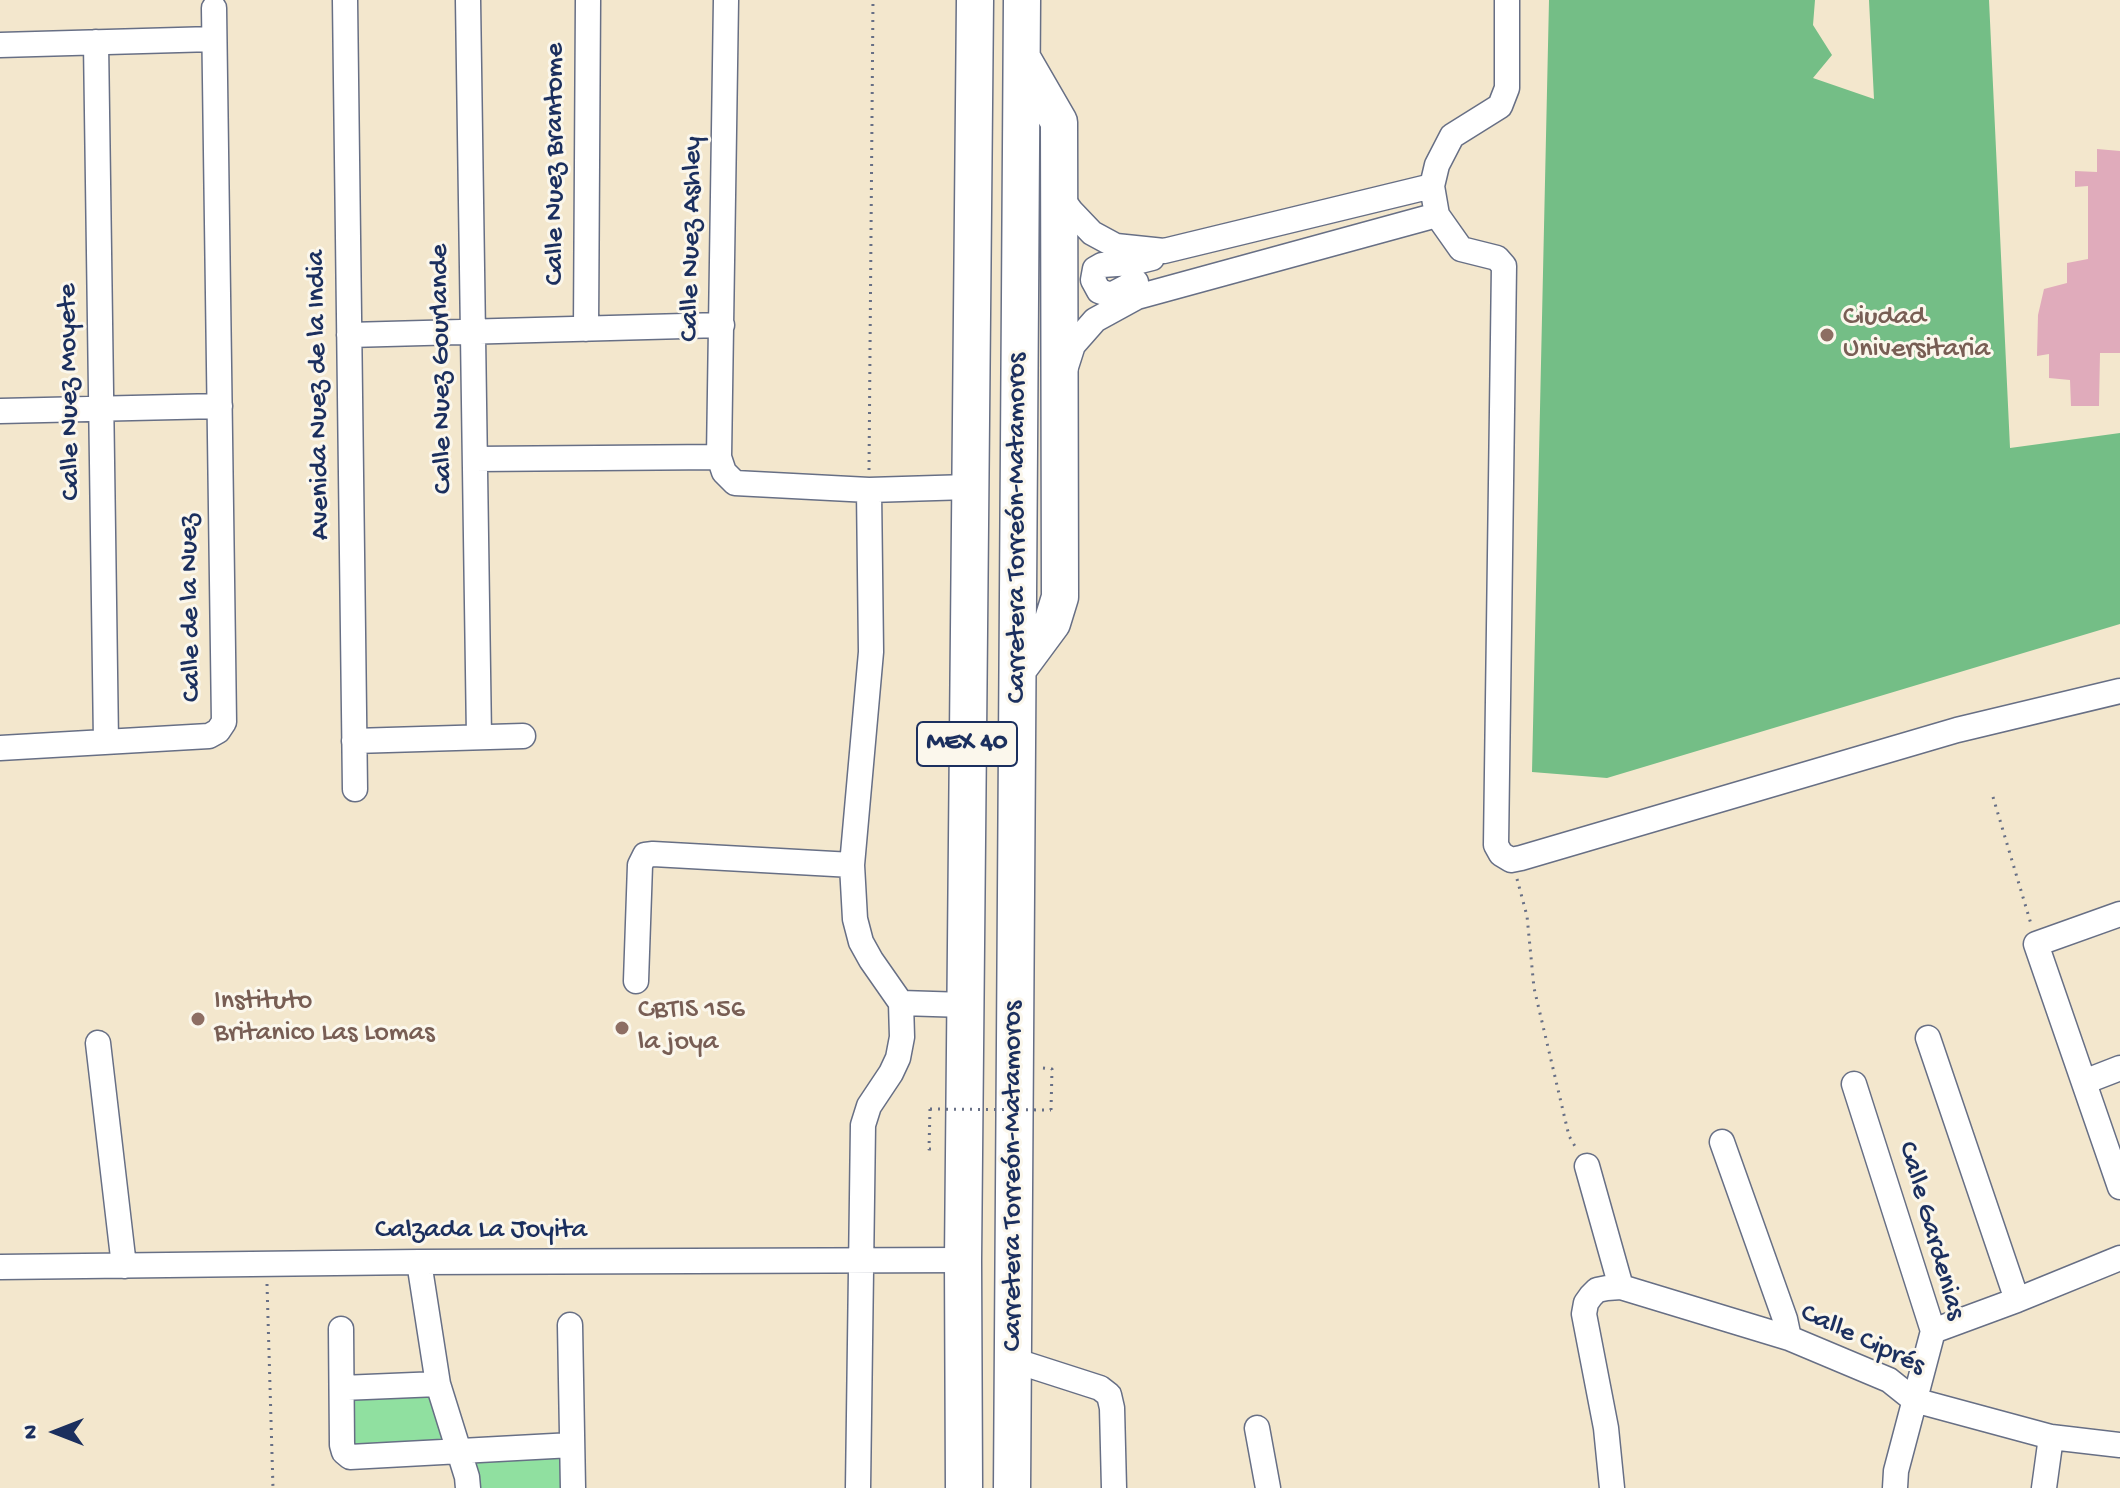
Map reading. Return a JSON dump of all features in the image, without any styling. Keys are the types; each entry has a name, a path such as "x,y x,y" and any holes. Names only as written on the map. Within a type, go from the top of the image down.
{"highway":[{"name":"MEX 40","path":"964,1488 963,1260 975,0"},
{"name":"Carretera Torreón-Matamoros","path":"1012,1488 1022,0"},
{"path":"1018,669 1052,623 1060,597 1059,122 1022,58"},
{"path":"963,1260 986,1279 990,1288 998,1488"}],"street":[{"name":"Avenida Nuez de la India","path":"345,0 355,789"},
{"name":"Calle Nuez Gourlande","path":"468,0 479,737"},
{"name":"Calle Nuez Brantome","path":"586,329 588,0"},
{"name":"Calle Nuez Ashley","path":"723,467 726,0"},
{"path":"1507,0 1507,88 1500,106 1452,136 1437,165 1432,186 1437,215 1461,249 1497,258 1504,266 1496,845 1501,854 1511,860 1957,730 2120,691"},
{"name":"Calle de la Nuez","path":"0,748 209,736 218,731 224,722 214,8"},
{"path":"0,45 214,39"},
{"name":"Calle Nuez Moyete","path":"96,42 106,742"},
{"path":"1179,286 1155,279 1137,282 1111,295 1099,291 1093,280 1095,269 1102,265 1148,260 1164,251 1432,186"},
{"path":"1060,196 1092,233 1116,246 1164,251"},
{"path":"1060,383 1073,345 1095,320 1137,297 1437,215"},
{"path":"349,335 722,325"},
{"path":"0,411 220,406"},
{"path":"475,459 723,467 735,483 869,490 969,487"},
{"path":"858,1488 863,1125 869,1106 898,1058 902,1037 901,1003 861,942 855,919 852,865 871,652 869,490"},
{"path":"354,741 523,736"},
{"path":"636,981 640,865 645,855 852,865"},
{"path":"2120,914 2036,944 2120,1187"},
{"path":"901,1003 965,1005"},
{"path":"1928,1038 2017,1300"},
{"path":"98,1043 124,1266"},
{"path":"2084,1082 2120,1068"},
{"name":"Calle Gardenias","path":"1854,1084 1933,1331 1896,1471 1895,1488"},
{"path":"1722,1142 1789,1338"},
{"path":"1587,1166 1621,1287 1597,1290 1586,1303 1584,1314 1606,1428 1612,1488"},
{"path":"1933,1331 2120,1258"},
{"name":"Calzada La Joyita","path":"0,1267 963,1260"},
{"path":"419,1262 438,1384 468,1488"},
{"name":"Calle Ciprés","path":"1621,1287 1789,1338 1889,1380 1914,1400 2051,1437 2120,1445"},
{"path":"570,1325 573,1488"},
{"path":"341,1329 342,1445 346,1454 356,1458 572,1445"},
{"path":"1013,1360 1100,1388 1109,1395 1114,1488"},
{"path":"342,1388 438,1384"},
{"path":"1257,1428 1268,1488"},
{"path":"2044,1488 2051,1437"}],"path":[{"path":"869,490 873,0"},
{"path":"1993,797 2036,944"},
{"path":"1511,860 1527,916 1534,988 1569,1136 1587,1166"},
{"path":"930,1109 1051,1110"},
{"path":"266,1264 273,1488"}],"green space":[{"name":"Ciudad Universitaria","path":"1549,0 1815,0 1813,25 1832,55 1813,78 1874,99 1869,0 1989,0 2010,448 2120,433 2120,624 1607,778 1532,772"},
{"path":"435,1387 453,1448 353,1455 344,1392"},
{"path":"568,1447 569,1488 473,1488 463,1453"}],"building":[{"path":"2097,149 2120,151 2120,353 2100,353 2099,406 2071,406 2070,380 2049,378 2049,354 2037,356 2038,315 2044,289 2067,283 2067,263 2088,259 2088,186 2075,187 2075,171 2097,172"}],"place":[{"name":"Ciudad Universitaria","path":"1827,335"},
{"name":"Instituto Britanico Las Lomas","path":"198,1019"},
{"name":"CBTIS 156 la joya","path":"622,1028"}]}
